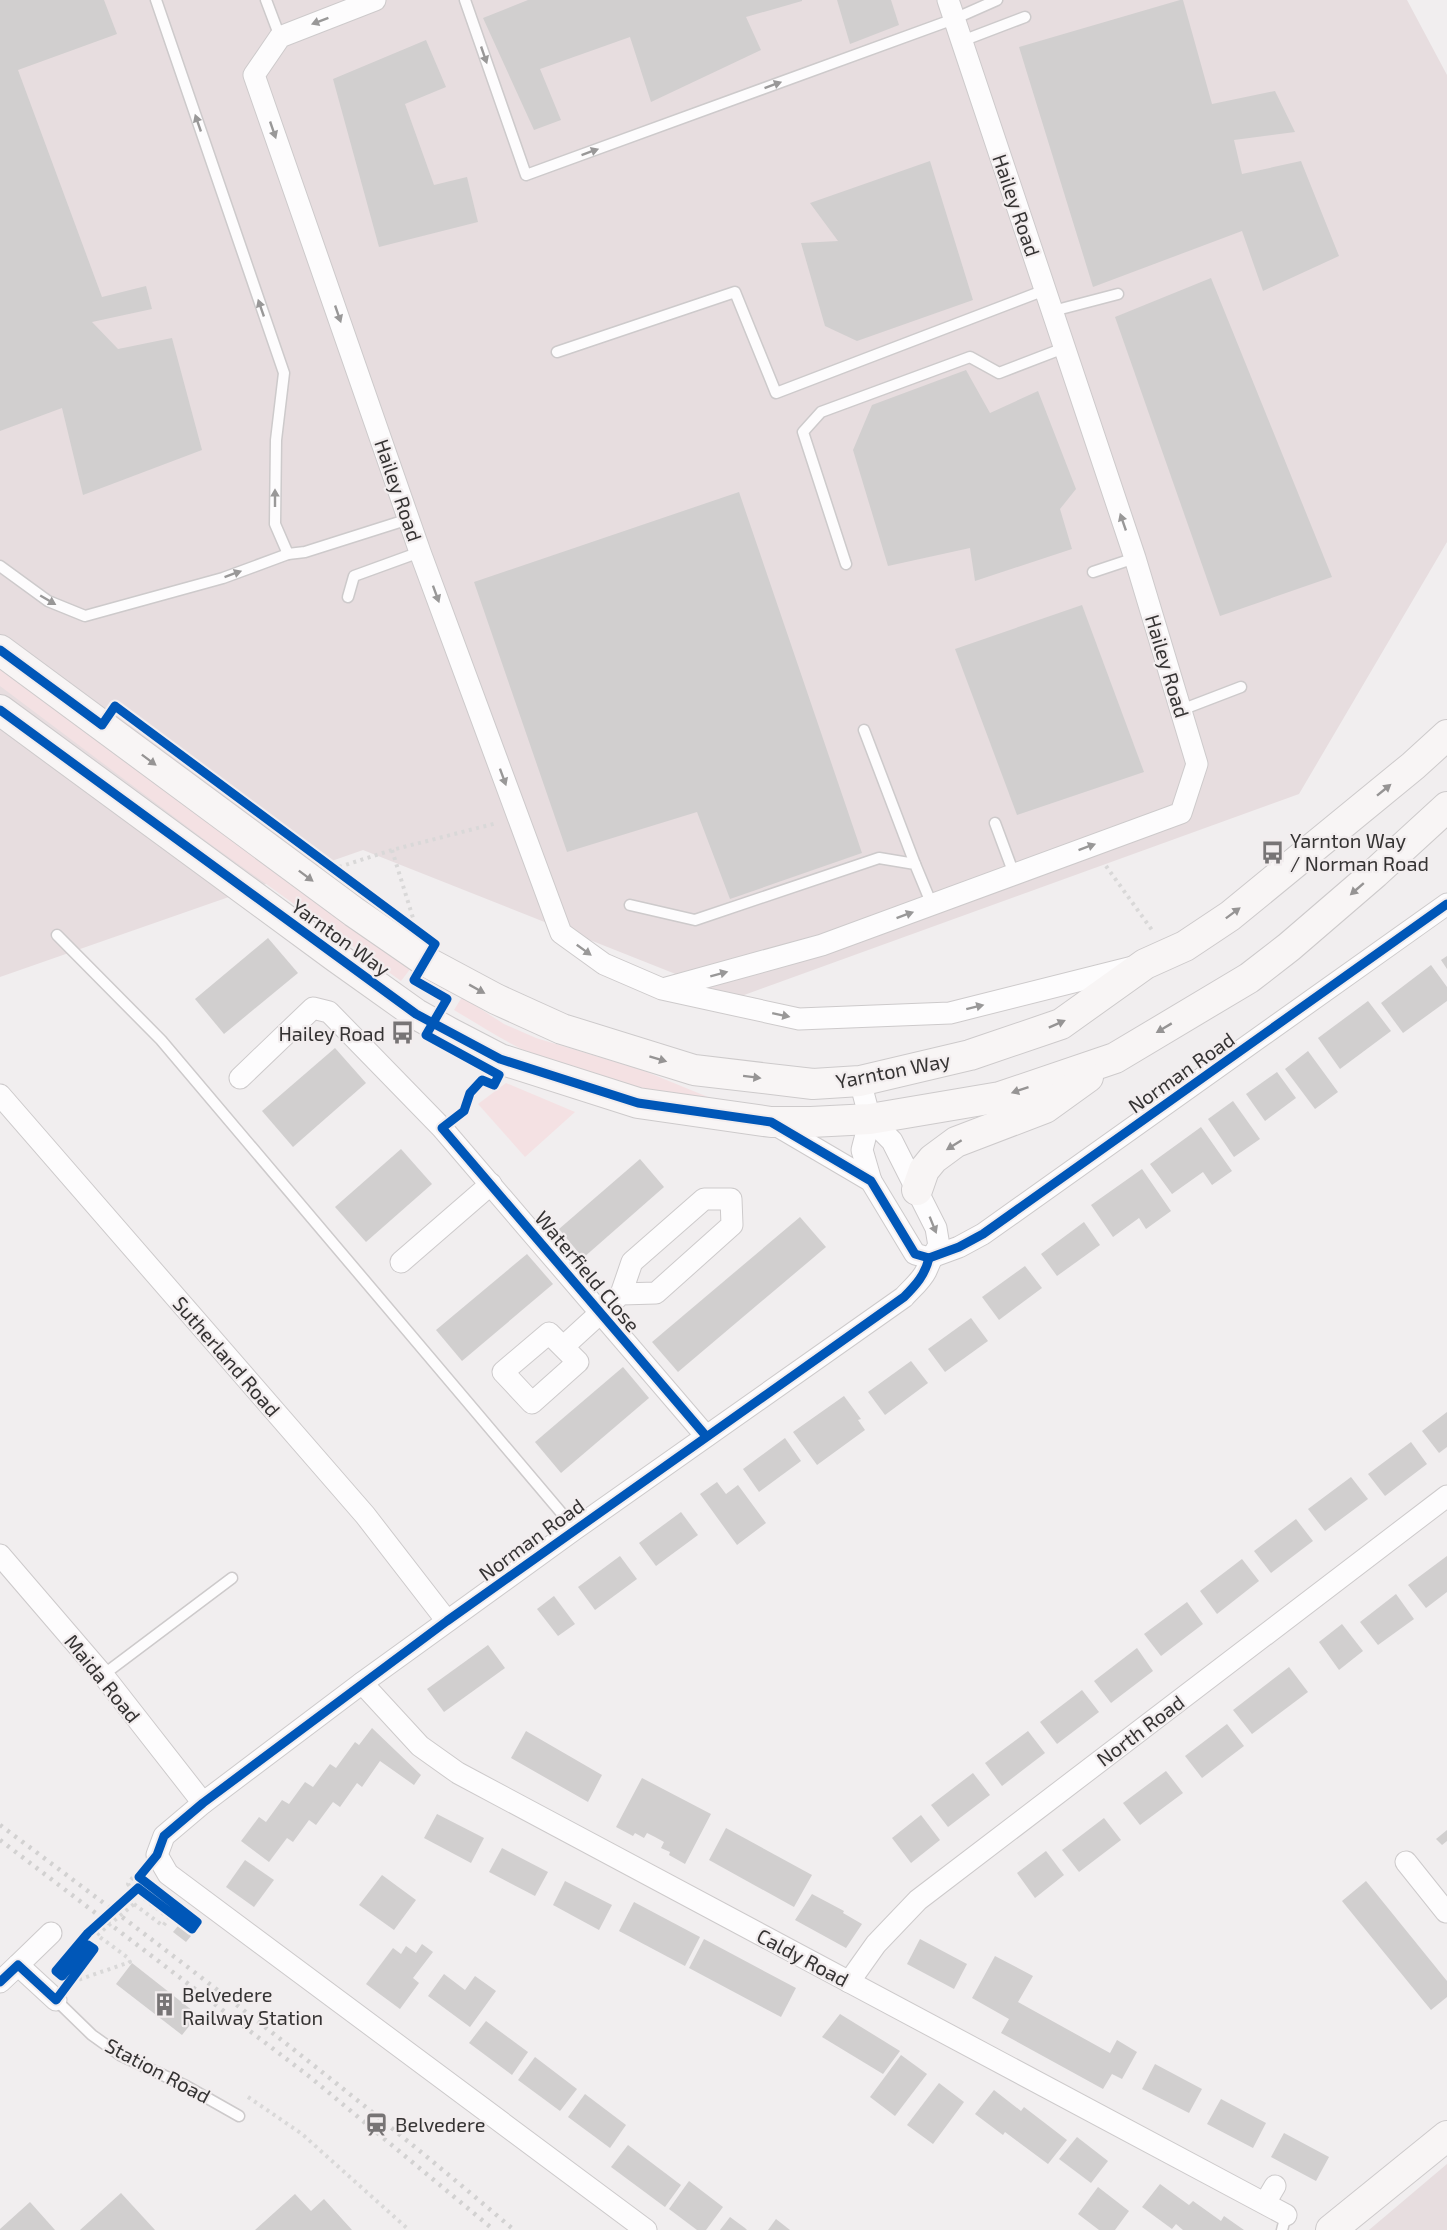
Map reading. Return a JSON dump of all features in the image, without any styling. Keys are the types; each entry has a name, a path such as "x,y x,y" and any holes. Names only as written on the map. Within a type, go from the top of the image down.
{"street":[{"path":"280,37 375,0"},
{"name":"Hailey Road","path":"662,989 822,945 1181,813 1197,764 1136,558 951,9"},
{"name":"Hailey Road","path":"280,37 254,75 420,552 561,933 604,964 662,989 799,1019 950,1013 1151,951"},
{"name":"Yarnton Way","path":"0,651 354,912 425,961 496,999 562,1029 694,1070 813,1084 860,1081 970,1055 1060,1024 1151,951 1185,946 1230,916 1413,766 1447,735"},
{"name":"Yarnton Way","path":"0,710 336,957 416,1014 450,1033 500,1059 638,1103 771,1122 870,1119 1000,1097 1115,1058 1249,978 1273,960 1376,873 1447,807"},
{"name":"Norman Road","path":"929,1258 959,1247 983,1234 1447,904"},
{"name":"Waterfield Close","path":"240,1078 313,1008 329,1012 442,1128 706,1436"},
{"path":"917,1190 924,1170 933,1159 956,1142 1045,1108 1115,1058"},
{"path":"860,1081 870,1119 862,1150 871,1181 915,1254 929,1258"},
{"name":"Sutherland Road","path":"0,1095 365,1515 447,1621"},
{"name":"Norman Road","path":"646,2230 168,1874 157,1855 164,1836 203,1803 362,1683 904,1296 918,1282 926,1271 929,1258 939,1245 936,1228 892,1141 870,1119"},
{"path":"771,1122 871,1181"},
{"path":"401,1262 491,1185"},
{"name":"Waterfield Close","path":"563,1347 621,1294 632,1262 704,1199 731,1199 732,1225 656,1293 621,1294"},
{"name":"North Road","path":"849,1982 876,1944 918,1900 1447,1496"},
{"name":"Maida Road","path":"0,1555 103,1675 203,1803"},
{"name":"Caldy Road","path":"362,1683 420,1746 458,1773 849,1982 1270,2194 1284,2222"},
{"path":"1406,1862 1447,1912"},
{"path":"0,1982 51,1933"},
{"name":"Station Road","path":"18,1965 56,2000"},
{"path":"1331,2230 1447,2136"}],"lane":[{"path":"156,0 284,373 276,440 275,524 288,554"},
{"path":"266,0 280,37"},
{"path":"465,0 526,176 951,9 997,0"},
{"path":"962,41 1026,17"},
{"path":"557,352 735,292 776,393 1045,290"},
{"path":"1053,312 1118,294"},
{"path":"846,564 803,432 821,412 970,357 999,373 1064,348"},
{"path":"0,566 48,601 85,616 223,578 288,554 305,552 409,519"},
{"path":"348,597 354,576 420,552"},
{"path":"1094,572 1136,558"},
{"path":"1181,710 1241,687"},
{"path":"864,730 932,905"},
{"path":"995,823 1014,874"},
{"path":"630,904 695,920 879,858 915,864"},
{"path":"57,935 161,1040 575,1529"},
{"path":"103,1675 232,1578"},
{"name":"Station Road","path":"56,2000 92,2035 120,2055 218,2102 239,2116"}],"path":[{"path":"333,869 392,850 518,817"},
{"path":"1098,844 1108,870 1151,951"},
{"path":"392,850 413,920"},
{"path":"464,1110 471,1093 482,1080 488,1082"},
{"path":"62,1976 88,1944 94,1949 68,1983 130,1962 127,1957 98,1935 134,1905 163,1926 169,1918 130,1888 128,1884 133,1877 139,1877"},
{"path":"56,1971 88,1933 138,1888 192,1929"},
{"path":"242,2094 302,2134 409,2230"}],"shaded area":[{"path":"0,0 1407,0 1447,75 1447,542 1299,794 736,998 363,850 0,977"},
{"path":"0,666 411,968 401,981 209,843 0,686"},
{"path":"462,997 504,1024 536,1038 642,1070 725,1104 624,1085 564,1068 508,1042 454,1010"},
{"path":"506,1083 575,1112 525,1157 478,1104"},
{"path":"1447,2164 1447,2230 1369,2230"}],"building":[{"path":"0,0 104,0 117,34 18,70 102,297 146,286 152,309 92,322 118,349 172,338 202,450 83,495 62,408 0,431"},
{"path":"528,0 802,1 746,17 761,50 651,102 630,37 540,69 561,120 534,130 483,18"},
{"path":"837,0 891,0 899,25 850,44"},
{"path":"1183,0 1212,104 1275,91 1295,132 1234,140 1242,174 1301,161 1339,256 1263,291 1242,231 1093,287 1019,47"},
{"path":"426,40 446,87 405,104 434,185 467,177 478,222 379,247 333,79"},
{"path":"930,161 973,300 857,341 825,326 801,243 838,241 810,203"},
{"path":"1211,278 1332,577 1220,616 1115,317"},
{"path":"966,370 990,413 1038,391 1076,489 1060,509 1072,549 975,581 970,548 888,566 853,450 872,405"},
{"path":"739,492 862,853 730,899 697,812 567,852 474,582"},
{"path":"1082,605 1144,772 1017,815 955,649"},
{"path":"268,938 298,973 224,1034 195,999"},
{"path":"1447,956 1447,969 1441,960"},
{"path":"1431,965 1447,987 1447,1001 1403,1033 1381,1003"},
{"path":"1368,1001 1391,1031 1340,1069 1318,1038"},
{"path":"335,1048 366,1083 293,1147 262,1111"},
{"path":"1308,1051 1338,1092 1315,1109 1285,1069"},
{"path":"1277,1072 1296,1098 1265,1121 1246,1094"},
{"path":"1233,1101 1260,1139 1234,1157 1208,1119"},
{"path":"1201,1127 1232,1171 1212,1185 1203,1172 1172,1194 1150,1164"},
{"path":"401,1149 432,1184 366,1242 335,1207"},
{"path":"640,1159 664,1187 583,1258 559,1229"},
{"path":"1142,1169 1171,1211 1146,1229 1139,1218 1113,1237 1091,1205"},
{"path":"800,1217 826,1247 678,1372 652,1342"},
{"path":"1084,1222 1100,1245 1057,1276 1041,1254"},
{"path":"527,1254 553,1284 462,1361 436,1330"},
{"path":"1025,1266 1042,1288 999,1320 982,1297"},
{"path":"971,1318 988,1341 945,1372 928,1349"},
{"path":"911,1361 928,1383 885,1415 868,1392"},
{"path":"623,1367 649,1398 561,1473 535,1442"},
{"path":"844,1396 861,1419 858,1420 865,1430 817,1465 793,1432"},
{"path":"1447,1412 1447,1447 1439,1453 1422,1431"},
{"path":"785,1438 801,1461 759,1492 743,1469"},
{"path":"1411,1442 1427,1464 1385,1496 1368,1474"},
{"path":"1351,1477 1368,1499 1325,1531 1308,1509"},
{"path":"717,1482 726,1494 738,1485 766,1523 737,1545 700,1494"},
{"path":"681,1512 698,1535 656,1566 639,1543"},
{"path":"1296,1519 1313,1541 1271,1573 1254,1551"},
{"path":"620,1556 637,1579 595,1610 578,1587"},
{"path":"1447,1556 1447,1592 1426,1608 1408,1585"},
{"path":"1242,1559 1259,1581 1217,1614 1200,1591"},
{"path":"1396,1594 1414,1619 1378,1645 1360,1622"},
{"path":"554,1596 575,1624 558,1636 537,1609"},
{"path":"1187,1602 1203,1624 1161,1656 1144,1634"},
{"path":"1342,1624 1363,1651 1339,1670 1319,1642"},
{"path":"488,1645 505,1668 444,1712 427,1689"},
{"path":"1137,1648 1153,1671 1111,1703 1094,1681"},
{"path":"1289,1667 1308,1692 1252,1734 1233,1710"},
{"path":"1082,1690 1099,1712 1057,1744 1040,1722"},
{"path":"1227,1724 1244,1746 1202,1778 1185,1756"},
{"path":"372,1728 421,1775 414,1785 380,1761 362,1787 357,1783 340,1807 333,1802 316,1825 309,1820 293,1842 287,1838 269,1862 241,1841 259,1817 266,1822 282,1800 289,1804 305,1782 313,1787 330,1764 336,1768 355,1742 359,1745"},
{"path":"526,1731 602,1775 588,1802 511,1758"},
{"path":"1028,1731 1045,1753 1002,1786 985,1763"},
{"path":"1166,1771 1183,1793 1140,1825 1123,1803"},
{"path":"973,1773 990,1795 948,1827 931,1805"},
{"path":"642,1778 711,1814 685,1864 661,1848 664,1842 655,1837 647,1833 644,1838 635,1833 633,1836 616,1827"},
{"path":"437,1814 484,1838 471,1863 424,1838"},
{"path":"921,1815 940,1840 911,1863 892,1838"},
{"path":"1104,1818 1121,1840 1079,1872 1062,1850"},
{"path":"726,1828 812,1875 794,1907 709,1860"},
{"path":"1447,1830 1447,1841 1442,1845 1436,1839"},
{"path":"502,1848 548,1872 535,1896 489,1872"},
{"path":"1046,1851 1064,1875 1035,1898 1017,1873"},
{"path":"245,1860 274,1880 254,1907 226,1887"},
{"path":"382,1875 416,1900 394,1930 359,1905"},
{"path":"565,1881 612,1905 599,1930 553,1905"},
{"path":"1366,1881 1447,1981 1447,1997 1431,2010 1342,1901"},
{"path":"812,1894 844,1911 843,1913 862,1924 846,1948 795,1920"},
{"path":"634,1902 700,1937 685,1966 619,1931"},
{"path":"178,1926 191,1936 186,1942 173,1932"},
{"path":"704,1939 796,1988 781,2017 689,1968"},
{"path":"920,1939 967,1964 954,1989 907,1964"},
{"path":"422,1944 433,1952 413,1978 419,1983 400,2009 366,1984 393,1948 401,1954 406,1946 416,1953"},
{"path":"995,1956 1033,1976 1018,2002 1110,2053 1117,2040 1137,2052 1122,2079 1112,2074 1103,2089 1001,2033 1009,2019 972,1998"},
{"name":"Belvedere Railway Station","path":"132,1963 198,2015 182,2035 116,1984"},
{"path":"444,1974 465,1990 475,1976 496,1991 470,2027 428,1996"},
{"path":"840,2014 900,2051 883,2074 822,2037"},
{"path":"486,2021 528,2052 512,2075 469,2043"},
{"path":"901,2055 927,2074 895,2116 870,2097"},
{"path":"535,2057 577,2089 560,2111 518,2080"},
{"path":"1155,2064 1202,2089 1189,2113 1142,2089"},
{"path":"939,2083 964,2102 933,2144 907,2125"},
{"path":"994,2090 1021,2111 1024,2107 1067,2140 1048,2164 1005,2132 1003,2135 975,2114"},
{"path":"585,2094 626,2125 610,2148 568,2117"},
{"path":"1221,2099 1266,2123 1253,2148 1207,2124"},
{"path":"1284,2133 1329,2157 1316,2181 1271,2157"},
{"path":"1077,2137 1108,2161 1091,2183 1059,2159"},
{"path":"628,2145 681,2185 665,2207 611,2167"},
{"path":"689,2181 723,2207 706,2230 697,2230 669,2209"},
{"path":"1160,2184 1189,2205 1193,2201 1221,2221 1224,2216 1244,2230 1183,2230 1176,2224 1172,2229 1142,2207"},
{"path":"1098,2187 1129,2211 1115,2230 1099,2230 1078,2214"},
{"path":"121,2193 155,2230 80,2230"},
{"path":"295,2194 311,2211 324,2199 352,2230 255,2230"},
{"path":"30,2202 55,2230 0,2230 0,2229"},
{"path":"730,2217 745,2228 747,2230 720,2230"},
{"path":"776,2219 790,2230 768,2230"}],"railway":[{"path":"0,1825 260,2023 514,2230"},
{"path":"0,1840 310,2077 494,2230"}],"cycle path":[{"path":"0,650 102,725 115,706 435,944 414,980 447,999 426,1035 499,1075 494,1085 482,1080 470,1093 464,1111 442,1128 706,1436"},
{"path":"0,710 416,1014 500,1059 638,1103 771,1122 871,1181 915,1254 929,1258 959,1247 983,1234 1447,904"},
{"path":"0,1982 18,1965 56,2000 94,1949 88,1945 62,1976 56,1971 88,1933 138,1888 192,1929 197,1922 139,1877 157,1855 164,1836 203,1803 447,1621 904,1297 925,1270 929,1258"}],"place":[{"name":"Yarnton Way / Norman Road","path":"1272,852"},
{"name":"Hailey Road","path":"403,1033"},
{"name":"Belvedere Railway Station","path":"164,2005"},
{"name":"Belvedere","path":"377,2124"}]}
